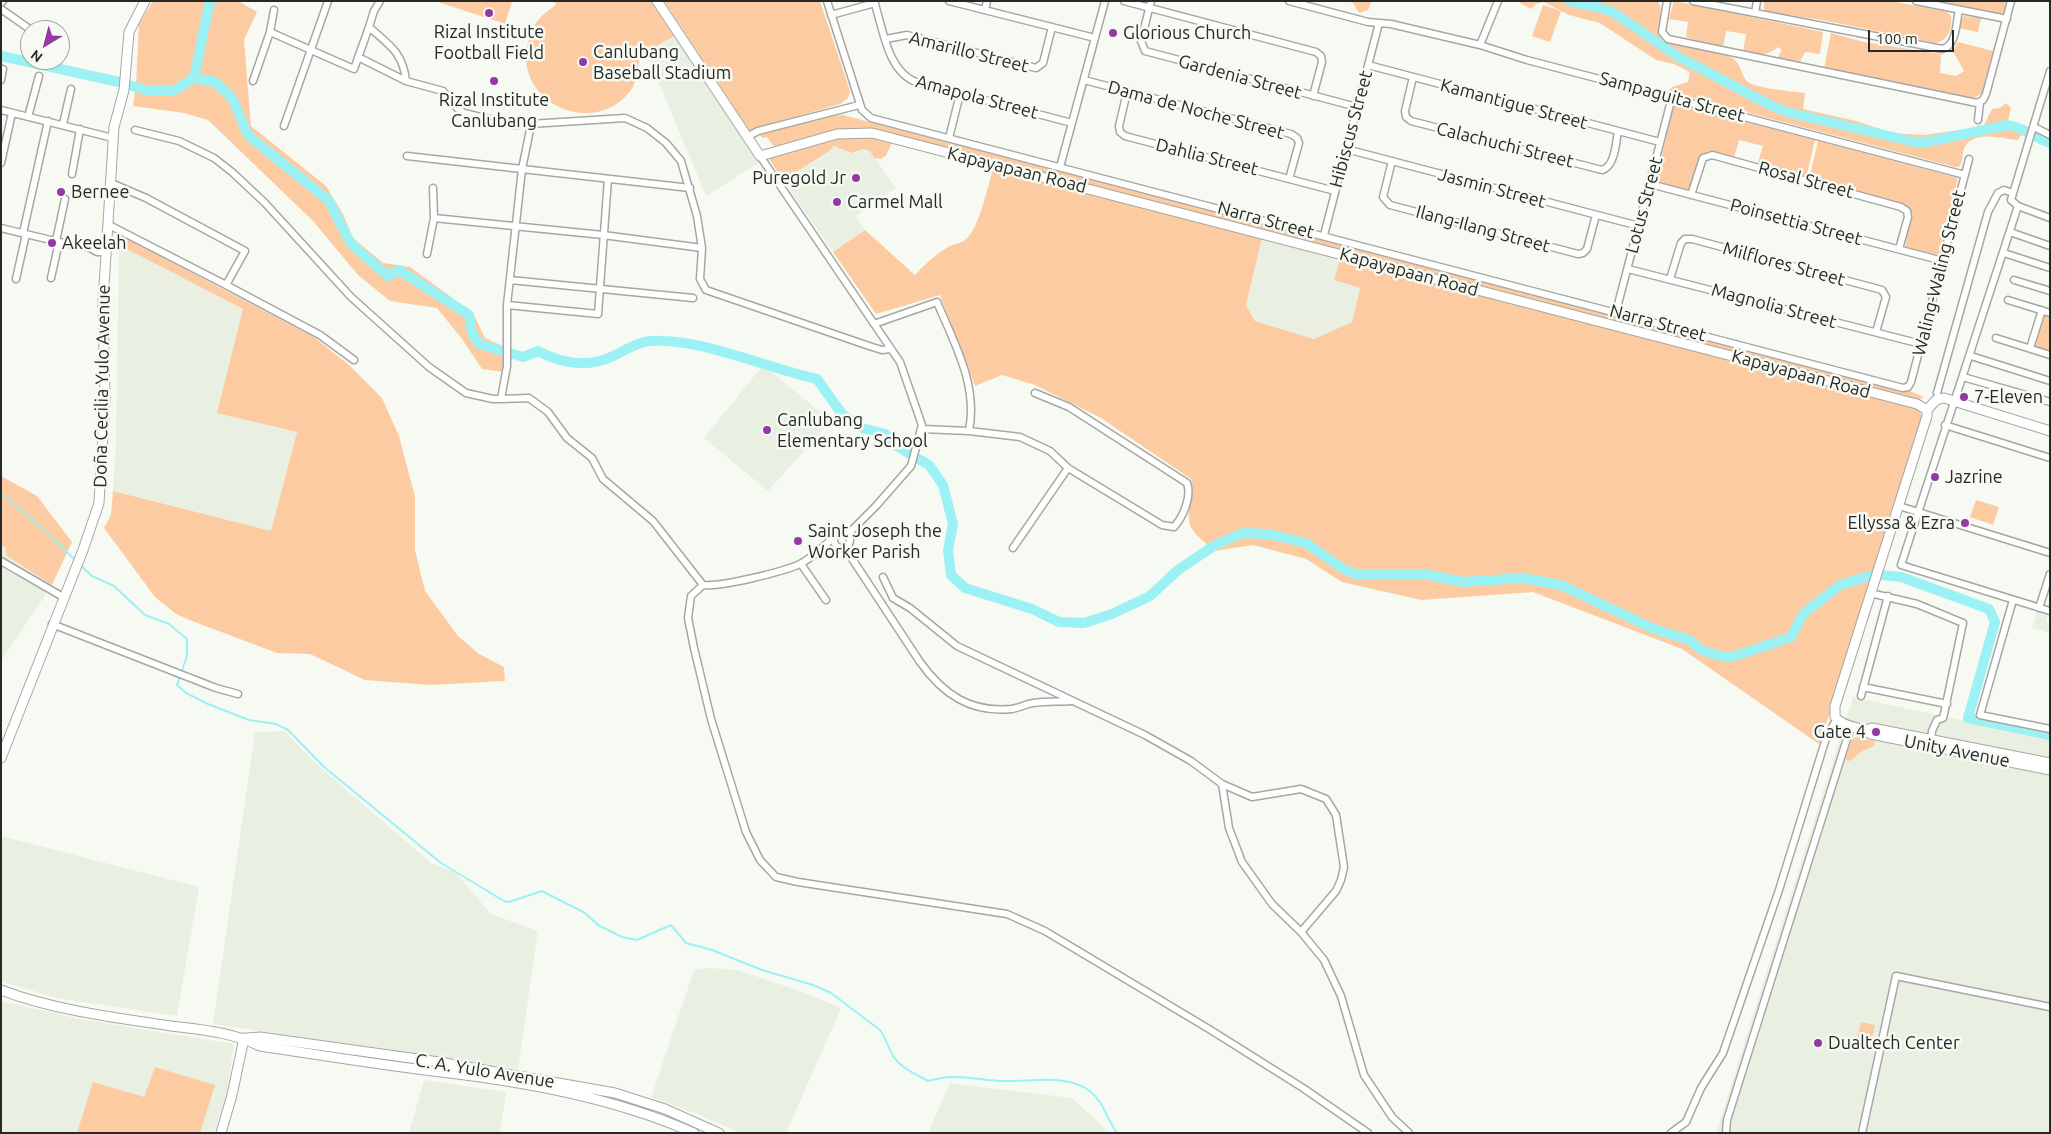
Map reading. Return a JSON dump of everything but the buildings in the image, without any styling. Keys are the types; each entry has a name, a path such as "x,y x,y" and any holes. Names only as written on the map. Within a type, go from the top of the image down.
{"street":[{"name":"Doña Cecilia Yulo Avenue","path":"1,758 52,624 83,550 99,503 104,450 103,302 113,138 124,90 130,32 145,1"},
{"path":"284,126 306,66 309,48 328,1"},
{"path":"270,32 354,69 374,11 380,1"},
{"path":"657,1 900,362 910,386 922,425 919,444 911,466 876,506 848,534"},
{"path":"747,136 758,131 859,104 826,1"},
{"path":"949,1 1095,38"},
{"path":"985,10 987,1"},
{"path":"1060,167 1105,1"},
{"path":"1124,1 1150,4 1316,52 1321,56 1322,62 1313,96"},
{"name":"Sampaguita Street","path":"1290,1 1480,45 1527,60 1965,174"},
{"path":"1480,45 1493,18 1498,1"},
{"path":"1666,1 1662,32 1668,39 1980,102"},
{"path":"1693,1 1942,49 1949,47 1952,42 1959,10"},
{"path":"1755,13 1757,1"},
{"path":"1916,1 2007,20"},
{"path":"1978,120 1980,102 1986,94 2011,1"},
{"path":"831,15 874,2"},
{"name":"Amapola Street","path":"874,2 896,67 906,78 1072,123"},
{"name":"Gardenia Street","path":"1150,4 1141,41 1145,51 1357,108"},
{"path":"1,9 20,22"},
{"path":"253,81 270,32 274,10"},
{"name":"Hibiscus Street","path":"1324,235 1379,23"},
{"path":"369,26 390,44 404,65 406,81"},
{"name":"Amarillo Street","path":"886,38 899,35 911,36 1036,68 1044,63 1052,27"},
{"path":"358,57 406,81 443,91 464,113 514,125 625,118 647,128 666,143 680,162 690,188 702,248 700,279 706,290 872,347 882,350 890,349"},
{"name":"Kamantigue Street","path":"1368,66 1660,142"},
{"path":"1,80 4,69"},
{"path":"2050,71 2011,200 2018,206 2050,218"},
{"path":"28,116 39,76"},
{"name":"Calachuchi Street","path":"1412,77 1404,114 1411,121 1602,170 1611,163 1618,131"},
{"name":"Dama de Noche Street","path":"1084,80 1294,136 1299,143 1290,179"},
{"path":"63,124 71,89"},
{"name":"Dahlia Street","path":"1127,92 1119,126 1120,132 1125,136 1335,191"},
{"path":"949,138 960,94"},
{"name":"Lotus Street","path":"1616,312 1672,97"},
{"name":"Narra Street","path":"859,104 863,113 870,118 1324,235 1903,388 1908,387"},
{"path":"1,110 113,138"},
{"path":"1,163 12,113"},
{"path":"16,279 48,121"},
{"path":"501,399 507,366 507,304 522,169 531,125"},
{"path":"72,174 80,129"},
{"path":"135,130 179,141 214,158 232,172 265,203 351,297 429,367 466,394 493,399 529,398 548,412 567,438 592,458 603,479 653,521 702,585 714,586 730,583 801,564 834,538 837,533 843,531 851,539 849,545 844,548 838,548 834,544 834,538"},
{"name":"Kapayapaan Road","path":"760,156 837,134 872,133 1918,404 1926,410"},
{"path":"2032,133 2050,135"},
{"name":"Jasmin Street","path":"1346,149 1638,226"},
{"name":"Rosal Street","path":"1691,195 1702,158 1712,155 1901,207 1907,211 1908,217 1899,249"},
{"path":"407,156 690,188"},
{"name":"Waling-Waling Street","path":"1908,387 1912,382 1969,159"},
{"name":"Ilang-Ilang Street","path":"1392,161 1383,196 1386,203 1399,208 1581,254 1587,249 1596,215"},
{"path":"507,304 598,314 608,179"},
{"path":"111,183 146,198 245,250 226,285"},
{"name":"Poinsettia Street","path":"1650,184 1943,261"},
{"path":"427,254 434,218 433,188"},
{"path":"2013,193 2004,190 1998,192 1988,212 1937,393 1940,398 2050,431"},
{"path":"51,278 65,199"},
{"path":"2018,206 1971,356 1945,425 1902,565 2050,611"},
{"path":"434,218 603,235 702,248"},
{"path":"107,224 320,335 354,360"},
{"path":"1,228 88,246 97,252 106,250"},
{"path":"2010,232 2050,246"},
{"name":"Milflores Street","path":"1670,279 1682,241 1687,238 1882,290 1886,297 1876,332"},
{"path":"2004,253 2050,268"},
{"name":"Magnolia Street","path":"1628,269 1921,344"},
{"path":"510,280 693,298"},
{"path":"2014,280 2050,291"},
{"path":"2008,300 2050,313"},
{"path":"874,324 937,302 967,375 973,410 968,431"},
{"path":"2030,348 2042,310"},
{"path":"1996,338 2050,355"},
{"path":"1971,356 2050,381"},
{"path":"1963,377 2050,402"},
{"path":"922,429 968,431 1020,437 1050,451 1068,468 1162,525 1174,527 1181,519 1188,487 1187,483 1069,407 1035,393"},
{"path":"1671,1133 1686,1122 1701,1088 1723,1052 1779,890 1827,735 1837,719 1835,713 1836,706 1857,644 1873,581 1927,416 1926,410 1940,398"},
{"path":"1945,425 2050,458"},
{"path":"1013,548 1068,468"},
{"path":"1899,506 2050,553"},
{"path":"844,548 929,674 947,693 971,705 994,710 1013,709 1033,703 1074,701"},
{"path":"1,561 63,597"},
{"path":"801,564 826,600"},
{"path":"2039,608 2050,574"},
{"path":"883,577 893,598 910,608 957,646 1145,735 1191,761 1222,784 1252,797 1301,789 1326,799 1336,815 1344,867 1336,892 1301,932"},
{"path":"702,585 691,596 688,618 694,648 712,719 746,832 760,860 776,877 845,890 1007,914 1045,931 1216,1034 1303,1088 1368,1133"},
{"path":"1870,593 1923,606 1964,623 1944,716 1937,720 1932,731 1932,741"},
{"path":"1861,696 1888,596"},
{"path":"881,602 893,598"},
{"path":"2013,600 1980,715 2050,729"},
{"path":"52,624 216,688 238,694"},
{"path":"1863,687 1947,704"},
{"name":"Unity Avenue","path":"1837,719 1875,735 2050,770"},
{"path":"1726,1133 1727,1120 1851,726"},
{"name":"Unity Avenue","path":"1866,730 1872,728 2050,763"},
{"path":"1222,784 1229,828 1242,862 1272,904 1301,932 1324,960 1341,996 1364,1075 1392,1117 1408,1132"},
{"path":"1862,1133 1896,976 2050,1007"},
{"name":"C. A. Yulo Avenue","path":"1,990 71,1009 170,1026 222,1032 244,1038 260,1046 460,1074 611,1102 662,1118 694,1133"},
{"name":"C. A. Yulo Avenue","path":"244,1038 260,1037 439,1062 607,1092 665,1108 719,1133"},
{"path":"221,1133 232,1095 244,1038"}],"shaded area":[{"path":"153,1 238,1 257,12 244,40 251,126 326,186 343,214 353,238 383,263 410,267 473,313 485,338 505,347 504,372 482,369 462,339 437,308 390,301 358,275 313,221 208,120 184,113 133,106 139,24"},
{"name":"Rizal Institute Football Field","path":"435,1 512,1 505,24"},
{"name":"Canlubang Baseball Stadium","path":"552,1 651,1 674,36 640,56 633,87 616,104 599,112 580,113 562,108 546,99 534,85 527,67 527,47 531,32 541,17 557,4"},
{"path":"664,1 820,1 850,91 848,98 840,104 749,130"},
{"path":"1346,1 1372,1 1368,10 1359,13 1353,3"},
{"path":"1517,1 1658,1 1661,12 1658,28 1661,38 1666,43 1731,57 1738,64 1745,79 1755,85 1805,93 1803,109 1856,121 1892,133 1923,135 1983,127 1992,109 2000,108 2006,103 2011,108 2008,121 2021,127 2022,134 2018,140 1984,137 1971,140 1964,148 1961,165 1955,167 1707,102 1669,91 1672,87 1688,82 1690,72 1674,64 1656,60 1600,23 1569,15 1544,2 1536,4 1531,9"},
{"path":"1674,1 1823,32 1820,54 1805,52 1800,62 1777,59 1782,50 1778,47 1761,54 1743,52 1746,34 1726,31 1723,48 1686,37 1688,22 1669,19"},
{"path":"1764,1 1891,1 1947,12 1951,16 1951,25 1947,36 1936,43 1822,20 1773,13 1764,10"},
{"path":"1938,1 2008,1 2006,10 2001,14"},
{"path":"1543,5 1561,11 1550,42 1532,36"},
{"path":"1963,16 1981,18 1978,32 1959,28"},
{"path":"1831,33 1864,42 1941,54 1940,73 1956,76 1964,71 1953,51 1958,42 1993,51 1982,93 1974,98 1824,68"},
{"path":"674,36 760,162 706,196 647,54"},
{"path":"1676,104 1815,140 1806,178 1759,165 1758,162 1763,146 1739,140 1734,158 1708,151 1701,155 1689,190 1656,182 1673,107"},
{"path":"843,115 1905,392 1910,391 1924,397 1918,400 873,129 836,131 774,147 767,137 762,138 760,135 828,116"},
{"path":"864,135 892,142 886,156 880,159 874,158 870,151 863,149 852,153 834,146 828,152 783,180 768,157 827,139"},
{"path":"1818,141 1958,178 1939,255 1905,247 1912,213 1907,206 1809,179"},
{"name":"Carmel Mall","path":"834,146 855,153 863,149 870,151 896,188 856,216 865,230 833,252 783,180 828,152"},
{"path":"993,169 1262,238 1246,305 1255,321 1314,339 1352,322 1360,288 1334,280 1340,259 1917,409 1922,416 1870,579 1852,649 1819,744 1682,649 1533,592 1421,600 1342,582 1306,559 1253,545 1215,551 1197,535 1190,523 1191,479 1101,418 1035,385 1002,375 975,386 940,295 876,314 833,252 865,230 915,275 939,253 965,240 970,235 979,217"},
{"path":"122,236 314,337 349,365 382,398 399,436 415,497 415,550 425,591 458,636 479,654 504,667 505,681 430,685 365,680 310,654 277,653 192,621 176,614 155,597 104,528 111,515 113,491 271,531 297,432 217,413 243,309 119,245"},
{"path":"1262,238 1340,259 1334,280 1360,288 1352,322 1315,339 1255,321 1246,305"},
{"path":"119,245 243,309 218,413 297,432 271,531 113,491 116,444"},
{"path":"2043,314 2050,316 2050,351 2033,346"},
{"name":"Canlubang Elementary School","path":"763,365 831,421 768,491 704,438"},
{"path":"1,476 37,496 72,542 52,585 7,556 5,547 1,545"},
{"path":"1976,500 1999,507 1993,525 1970,517"},
{"path":"1,545 5,547 7,556 52,585 1,661"},
{"path":"2037,611 2048,615 2046,622 2050,624 2050,633 2032,628"},
{"path":"1853,697 2050,739 2050,1133 1716,1133"},
{"path":"285,731 312,760 431,863 455,872 491,914 538,931 518,1069 213,1024 255,732"},
{"path":"1856,737 1875,741 1874,746 1862,751 1850,761 1845,759 1851,741"},
{"path":"1,836 199,887 177,1016 56,998 1,981"},
{"path":"710,968 737,970 797,990 841,1008 786,1133 739,1133 695,1113 651,1098 694,970"},
{"path":"1,1001 79,1019 234,1044 226,1098 214,1133 1,1133"},
{"path":"1861,1022 1875,1025 1870,1048 1856,1045"},
{"path":"155,1067 215,1085 200,1133 77,1133 93,1082 144,1097"},
{"path":"424,1080 506,1092 500,1133 409,1133"},
{"path":"950,1083 1072,1098 1110,1133 928,1133"}],"waterway":[{"path":"1,56 119,82 149,91 173,91 194,78 211,1"},
{"path":"1569,1 1613,12 1677,56 1787,112 1914,142 1927,142 2007,125 2050,143"},
{"path":"194,78 215,82 232,98 248,135 329,201 351,244 388,276 399,270 469,315 472,333 479,344 523,357 538,351 555,359 583,363 602,360 645,342 669,341 710,348 817,379 842,414 862,428 885,434 898,447 929,465 943,485 953,524 948,550 951,575 965,588 1032,609 1059,622 1084,623 1112,614 1150,596 1178,570 1215,545 1243,533 1269,534 1306,543 1345,570 1356,574 1423,574 1463,582 1523,578 1561,585 1654,629 1689,640 1703,651 1722,656 1735,656 1791,637 1803,614 1840,585 1869,576"},
{"path":"1,494 75,560"},
{"path":"80,565 92,576 114,586 145,615 169,624 187,639 187,656 177,685 186,693 249,720 276,724 288,730 324,767 441,863 504,901 509,902 542,891 585,913 598,925 622,937 637,940 671,925 686,943 712,950 762,970 813,985 831,993 880,1030 897,1061 928,1081 946,1077 957,1077 998,1081 1060,1080 1072,1082 1082,1086 1095,1096 1117,1133"},
{"path":"1882,575 1901,577 1989,609 1995,622 1968,718 2050,735"}],"place":[{"name":"Rizal Institute Football Field","path":"489,13"},
{"name":"Glorious Church","path":"1113,33"},
{"name":"Canlubang Baseball Stadium","path":"583,62"},
{"name":"Rizal Institute Canlubang","path":"494,81"},
{"name":"Puregold Jr","path":"856,178"},
{"name":"Bernee","path":"61,192"},
{"name":"Carmel Mall","path":"837,202"},
{"name":"Akeelah","path":"52,243"},
{"name":"7-Eleven","path":"1964,397"},
{"name":"Canlubang Elementary School","path":"767,430"},
{"name":"Jazrine","path":"1935,477"},
{"name":"Ellyssa & Ezra","path":"1965,523"},
{"name":"Saint Joseph the Worker Parish","path":"798,541"},
{"name":"Gate 4","path":"1876,732"},
{"name":"Dualtech Center","path":"1818,1043"}]}
